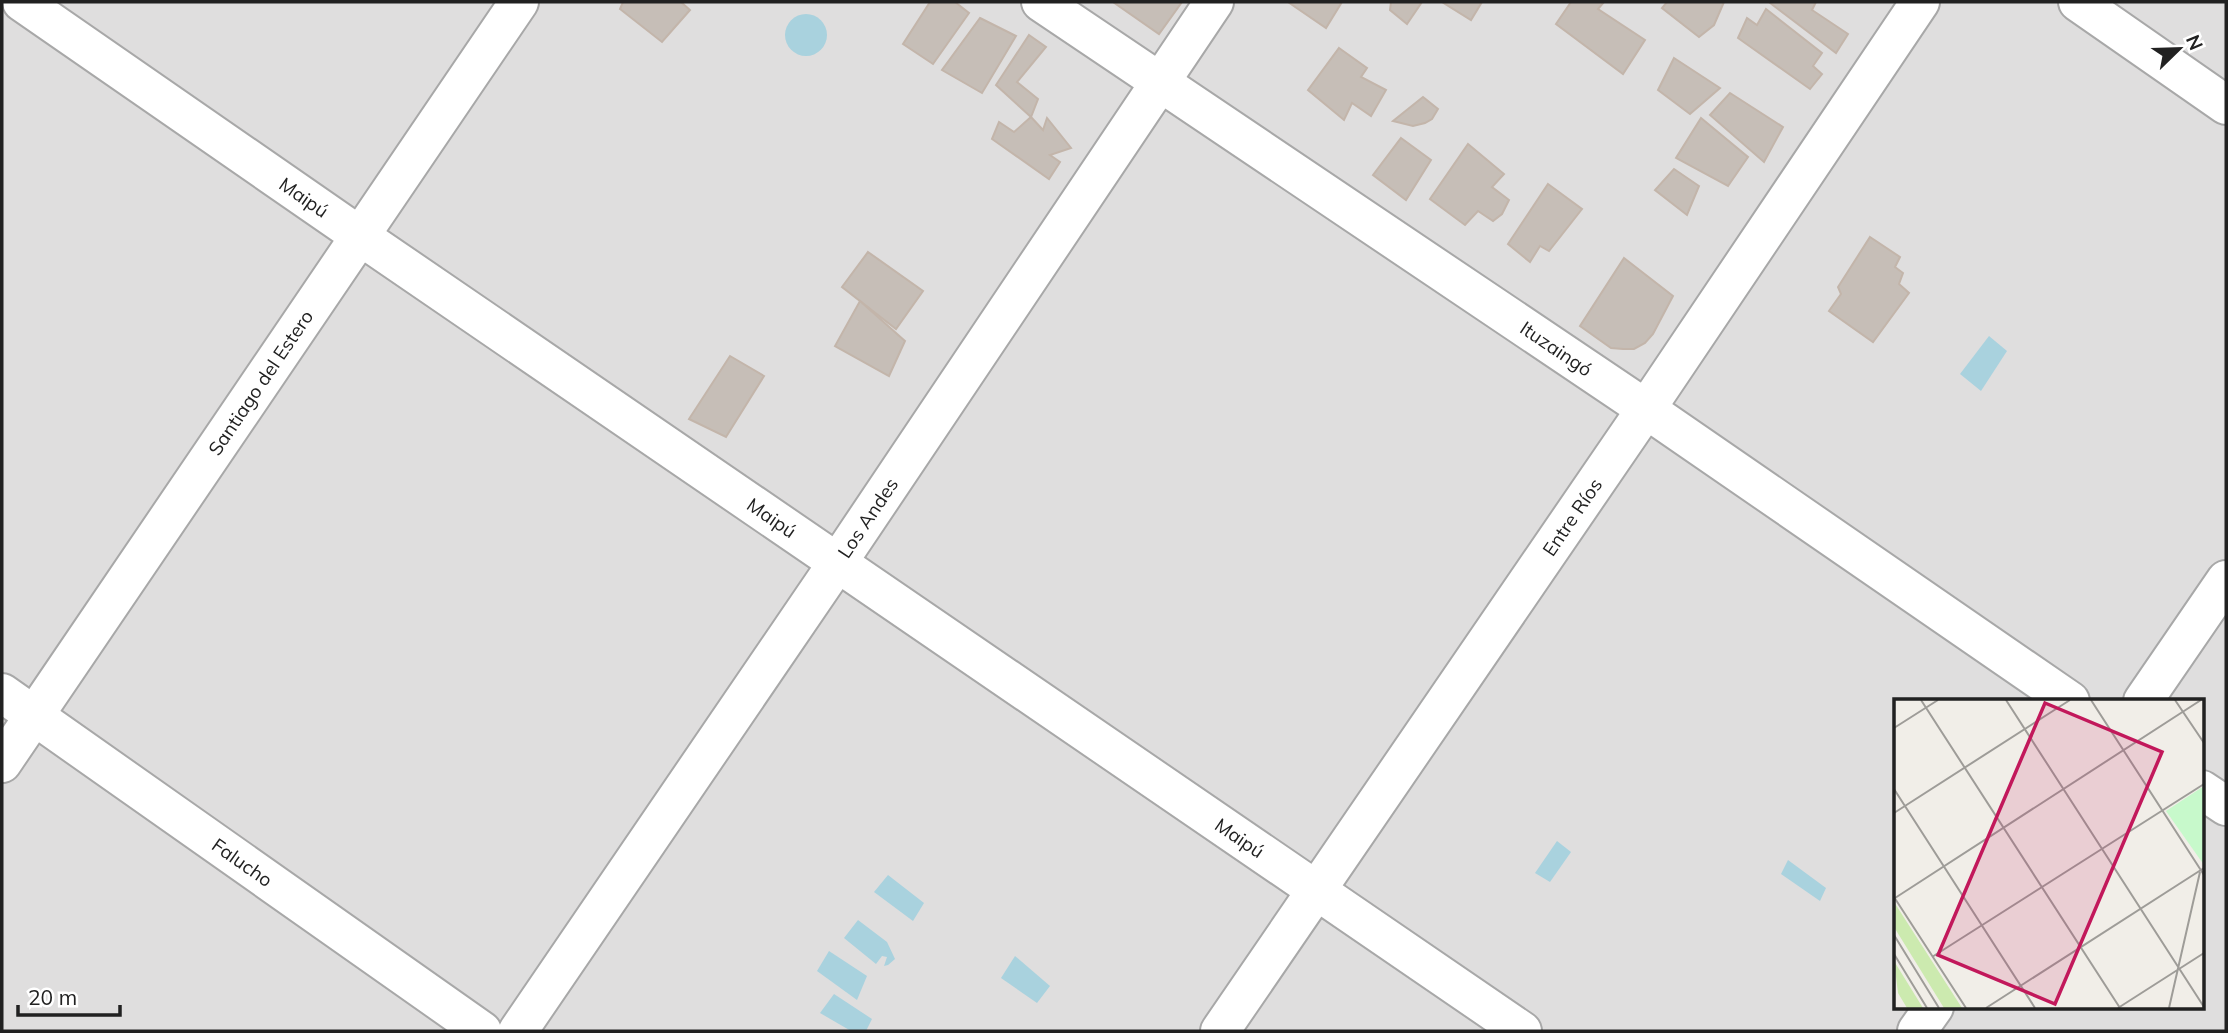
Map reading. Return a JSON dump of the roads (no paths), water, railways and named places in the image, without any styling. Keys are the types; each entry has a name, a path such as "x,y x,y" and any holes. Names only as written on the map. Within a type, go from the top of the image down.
{"street":[{"name":"Maipú","path":"22,2 1522,1031"},
{"name":"Santiago del Estero","path":"2,763 519,2"},
{"name":"Ituzaingó","path":"1041,2 1646,409 2067,699"},
{"name":"Los Andes","path":"517,1031 838,562 1214,2"},
{"name":"Entre Ríos","path":"1220,1031 1646,409 1920,2"},
{"path":"2078,2 2226,105"},
{"path":"2144,699 2226,580"},
{"name":"Falucho","path":"2,693 482,1031"},
{"path":"2204,791 2226,806"},
{"path":"1917,1031 1933,1009"}],"water":[{"path":"806,14 821,20 827,35 821,50 806,56 791,50 785,35 791,20"},
{"path":"1989,336 2007,351 1981,391 1960,374"},
{"path":"1557,841 1571,852 1550,882 1535,873"},
{"path":"1788,860 1826,888 1820,901 1781,874"},
{"path":"888,875 924,903 913,921 874,892"},
{"path":"858,920 887,942 895,959 888,965 884,966 887,957 882,956 876,964 844,938"},
{"path":"829,951 867,976 857,1000 817,971"},
{"path":"1015,956 1050,986 1037,1003 1001,978"},
{"path":"834,994 872,1019 866,1031 851,1031 820,1013"}]}
